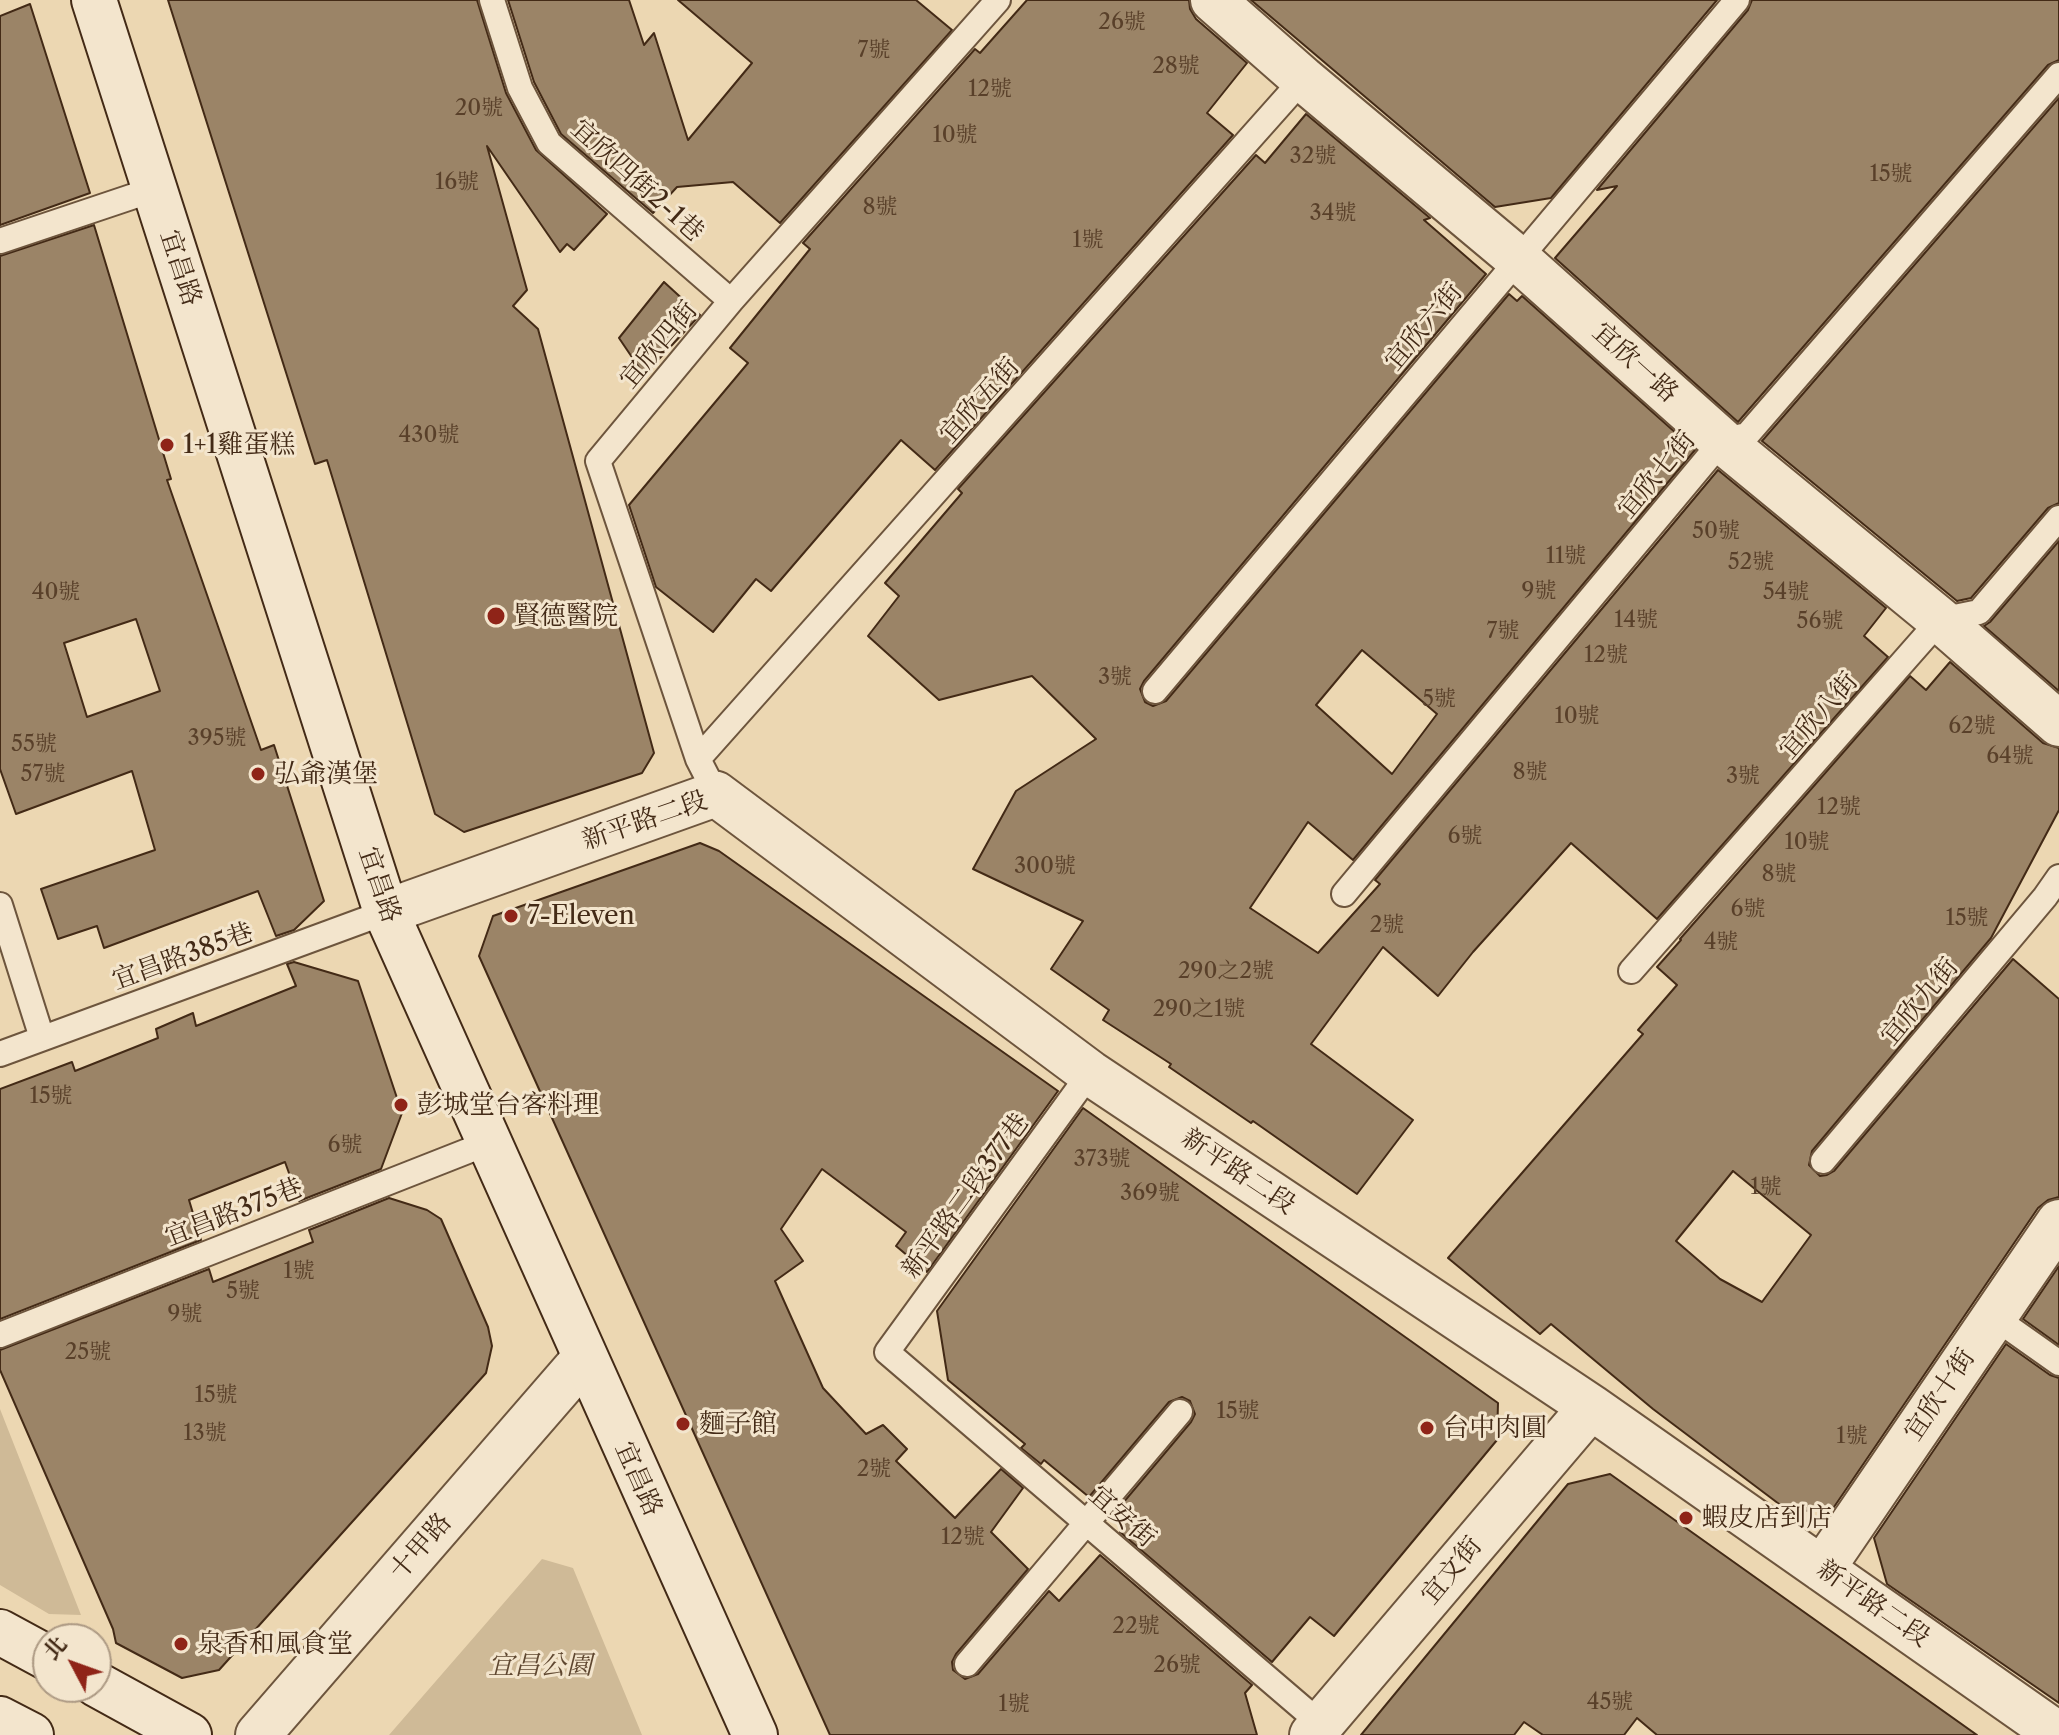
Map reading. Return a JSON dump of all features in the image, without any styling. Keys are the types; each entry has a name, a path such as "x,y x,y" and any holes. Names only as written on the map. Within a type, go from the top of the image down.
{"street":[{"name":"宜昌路","path":"94,0 386,912 755,1735"},
{"name":"宜欣一路","path":"1213,0 1518,259 1722,441 1940,620 2059,724"},
{"name":"新平路二段","path":"386,912 707,777 1090,1073 1591,1407 2059,1735"},
{"name":"宜欣十街","path":"1822,1569 2059,1222"},
{"name":"十甲路","path":"258,1735 584,1359"},
{"name":"宜文街","path":"1317,1729 1591,1407"},
{"path":"0,1632 32,1649"},
{"path":"112,1693 189,1735"},
{"path":"0,1719 31,1735"}],"lane":[{"name":"宜欣四街2-1巷","path":"492,0 520,88 549,143 731,301"},
{"name":"宜欣四街","path":"707,777 598,461 731,301 998,0"},
{"name":"宜欣六街","path":"1155,691 1737,0"},
{"name":"宜欣七街","path":"1344,894 1722,441 1747,435 2059,75"},
{"name":"宜欣五街","path":"707,777 1303,79"},
{"path":"0,241 155,189"},
{"path":"1940,620 1979,612 2059,518"},
{"name":"宜欣八街","path":"1631,971 1940,620"},
{"name":"宜欣九街","path":"1823,1161 2059,877"},
{"path":"0,905 42,1038"},
{"name":"宜昌路385巷","path":"0,1054 386,912"},
{"name":"新平路二段377巷","path":"887,1352 1090,1073"},
{"name":"宜昌路375巷","path":"0,1335 488,1143"},
{"path":"1994,1317 2059,1363"},
{"name":"宜安街","path":"887,1352 1085,1522 1317,1729"},
{"path":"967,1664 1180,1412"}],"green space":[{"path":"0,1409 81,1615 49,1614 0,1585"},
{"name":"宜昌公園","path":"542,1559 573,1568 642,1735 389,1735"}],"building":[{"path":"168,0 477,0 506,93 536,150 607,214 574,250 567,244 560,252 487,146 527,290 513,306 538,329 654,753 642,773 464,832 435,814 327,460 315,464"},
{"path":"508,0 629,0 644,45 654,33 688,140 752,63 678,0 916,0 952,30 780,223 733,182 677,187 653,213 561,134 534,82"},
{"path":"1027,0 1189,0 1196,19 1247,63 1207,113 1233,135 935,470 901,440 771,591 756,579 713,632 656,587 629,505 748,363 730,348 810,249 803,243 975,49 980,53"},
{"path":"1251,0 1717,0 1551,198 1495,207"},
{"path":"1752,0 2059,0 2059,60 2048,65 1738,422 1555,258 1617,186 1597,190 1748,10"},
{"path":"30,4 90,193 0,225 0,16"},
{"path":"2059,98 2059,503 2048,508 1971,598 1957,601 1762,441"},
{"path":"1306,114 1430,218 1424,220 1486,274 1144,681 1140,689 1145,702 1153,706 1166,701 1509,294 1517,301 1522,296 1695,450 1353,860 1308,822 1250,908 1318,953 1380,884 1375,880 1718,470 1886,608 1864,636 1888,657 1657,919 1571,843 1473,952 1438,996 1383,947 1311,1044 1413,1120 1357,1194 1103,1020 1109,1010 1051,969 1083,921 973,869 1016,791 1096,739 1032,676 939,700 868,636 899,596 885,583 962,493 958,489 1256,155 1265,163","holes":["1362,650 1437,714 1392,774 1316,705"]},
{"path":"94,225 171,479 167,480 261,750 274,745 324,901 294,930 276,936 258,891 104,948 97,926 58,939 41,889 155,850 132,771 16,814 0,769 0,256","holes":["136,619 160,691 87,717 64,643"]},
{"path":"664,282 700,315 644,375 619,338"},
{"path":"2059,541 2059,691 1984,626"},
{"path":"1950,662 2043,743 2059,748 2059,810 1991,938 1812,1151 1809,1165 1820,1176 1834,1171 2013,959 2059,999 2059,1197 2048,1200 2038,1208 1834,1507 1791,1513 1653,1409 1551,1324 1540,1334 1448,1258 1643,1034 1638,1030 1677,985 1657,967 1680,939 1910,676 1926,690","holes":["1733,1171 1811,1235 1762,1302 1720,1279 1676,1241"]},
{"path":"700,843 719,851 1058,1091 927,1272 896,1246 906,1232 822,1169 781,1229 803,1261 775,1281 823,1388 866,1434 883,1425 907,1449 896,1461 955,1518 1001,1469 1023,1488 991,1532 1028,1569 956,1654 952,1662 953,1670 965,1679 978,1674 1049,1591 1059,1601 1100,1555 1252,1685 1245,1693 1257,1735 830,1735 479,956 493,916"},
{"path":"294,962 358,981 402,1113 381,1169 299,1201 285,1162 189,1200 201,1240 0,1319 0,1089 72,1062 75,1071 158,1038 156,1029 193,1013 196,1026 296,986 287,964"},
{"path":"1083,1108 1498,1403 1497,1440 1334,1636 1310,1617 1272,1662 1120,1532 1125,1527 1112,1516 1191,1422 1195,1414 1190,1401 1182,1397 1169,1402 1089,1497 1044,1460 1041,1464 1021,1448 1025,1444 948,1380 937,1311"},
{"path":"389,1198 427,1210 441,1219 488,1327 492,1346 486,1373 219,1670 182,1678 116,1643 112,1623 0,1370 0,1350 209,1269 213,1282 313,1242 309,1230"},
{"path":"2059,1266 2059,1345 2023,1319"},
{"path":"2006,1344 2059,1378 2059,1703 1887,1584 1874,1538"},
{"path":"1610,1474 1977,1735 1657,1735 1637,1718 1624,1735 1543,1735 1524,1722 1514,1735 1361,1735 1568,1484"}],"place":[{"name":"1+1雞蛋糕","path":"167,445"},
{"name":"賢德醫院","path":"496,616"},
{"name":"弘爺漢堡","path":"258,774"},
{"name":"7-Eleven","path":"511,916"},
{"name":"彭城堂台客料理","path":"401,1105"},
{"name":"麵子館","path":"683,1424"},
{"name":"台中肉圓","path":"1427,1428"},
{"name":"蝦皮店到店","path":"1686,1518"},
{"name":"泉香和風食堂","path":"181,1644"}]}
